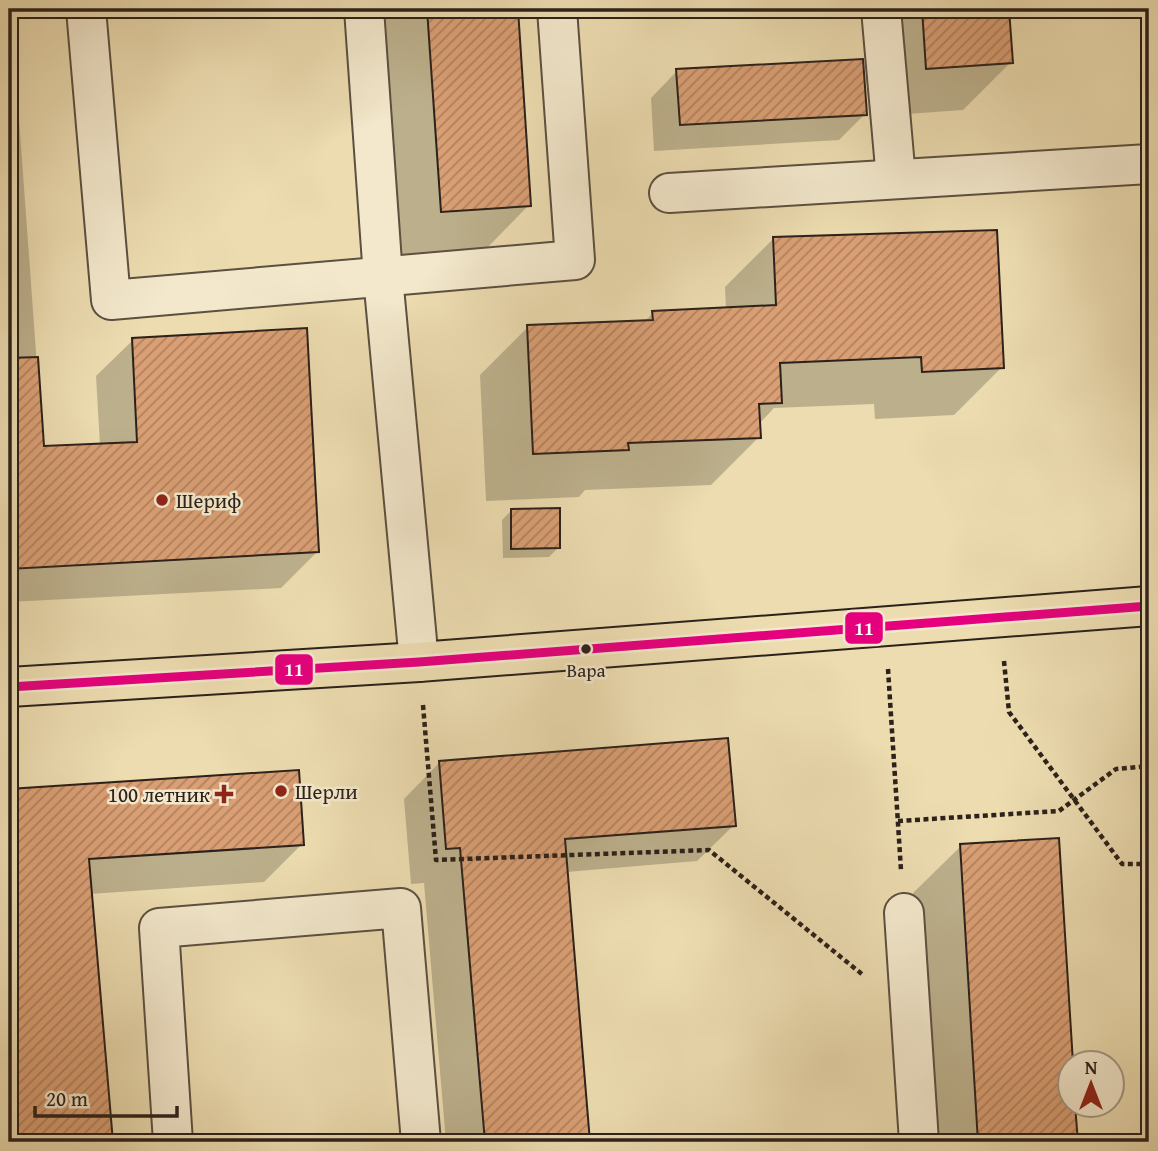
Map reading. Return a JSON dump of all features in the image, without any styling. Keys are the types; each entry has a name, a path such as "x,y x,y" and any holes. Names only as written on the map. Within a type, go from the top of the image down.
{"main road":[{"path":"9,687 419,662 1149,606"}],"lane":[{"path":"86,9 111,300 575,260 557,9"},
{"path":"364,9 383,277 419,662"},
{"path":"881,9 896,180"},
{"path":"669,193 1149,164"},
{"path":"173,1142 159,928 401,908 421,1142"},
{"path":"904,913 919,1142"}],"path":[{"path":"1000,618 1009,712 1122,864 1149,864"},
{"path":"885,627 904,913"},
{"path":"419,662 436,860 709,850 911,1013"},
{"path":"898,821 1059,811 1116,769 1149,766"}],"building":[{"path":"427,9 518,9 531,206 441,212"},
{"path":"922,9 1009,9 1013,63 926,69"},
{"path":"863,59 867,115 680,125 676,69"},
{"path":"997,230 1004,368 922,372 921,357 780,363 782,403 759,404 761,438 628,443 629,450 533,454 527,325 653,320 652,311 776,305 773,237"},
{"name":"Шериф","path":"307,328 319,552 9,569 9,358 38,357 44,446 137,442 132,338"},
{"path":"560,508 560,548 511,549 511,509"},
{"path":"728,738 736,826 565,839 590,1142 485,1142 460,848 446,849 439,761"},
{"path":"299,770 304,845 89,859 113,1142 9,1142 9,789"},
{"path":"1059,838 1072,1050 1056,1050 1056,1120 1076,1120 1078,1142 978,1142 960,844"}],"transit line":[{"name":"11","path":"9,687 419,662 1149,606"}],"place":[{"name":"Шериф","path":"162,500"},
{"name":"Вара","path":"586,649"},
{"name":"Шерли","path":"281,791"},
{"name":"100 летник","path":"224,794"}]}
